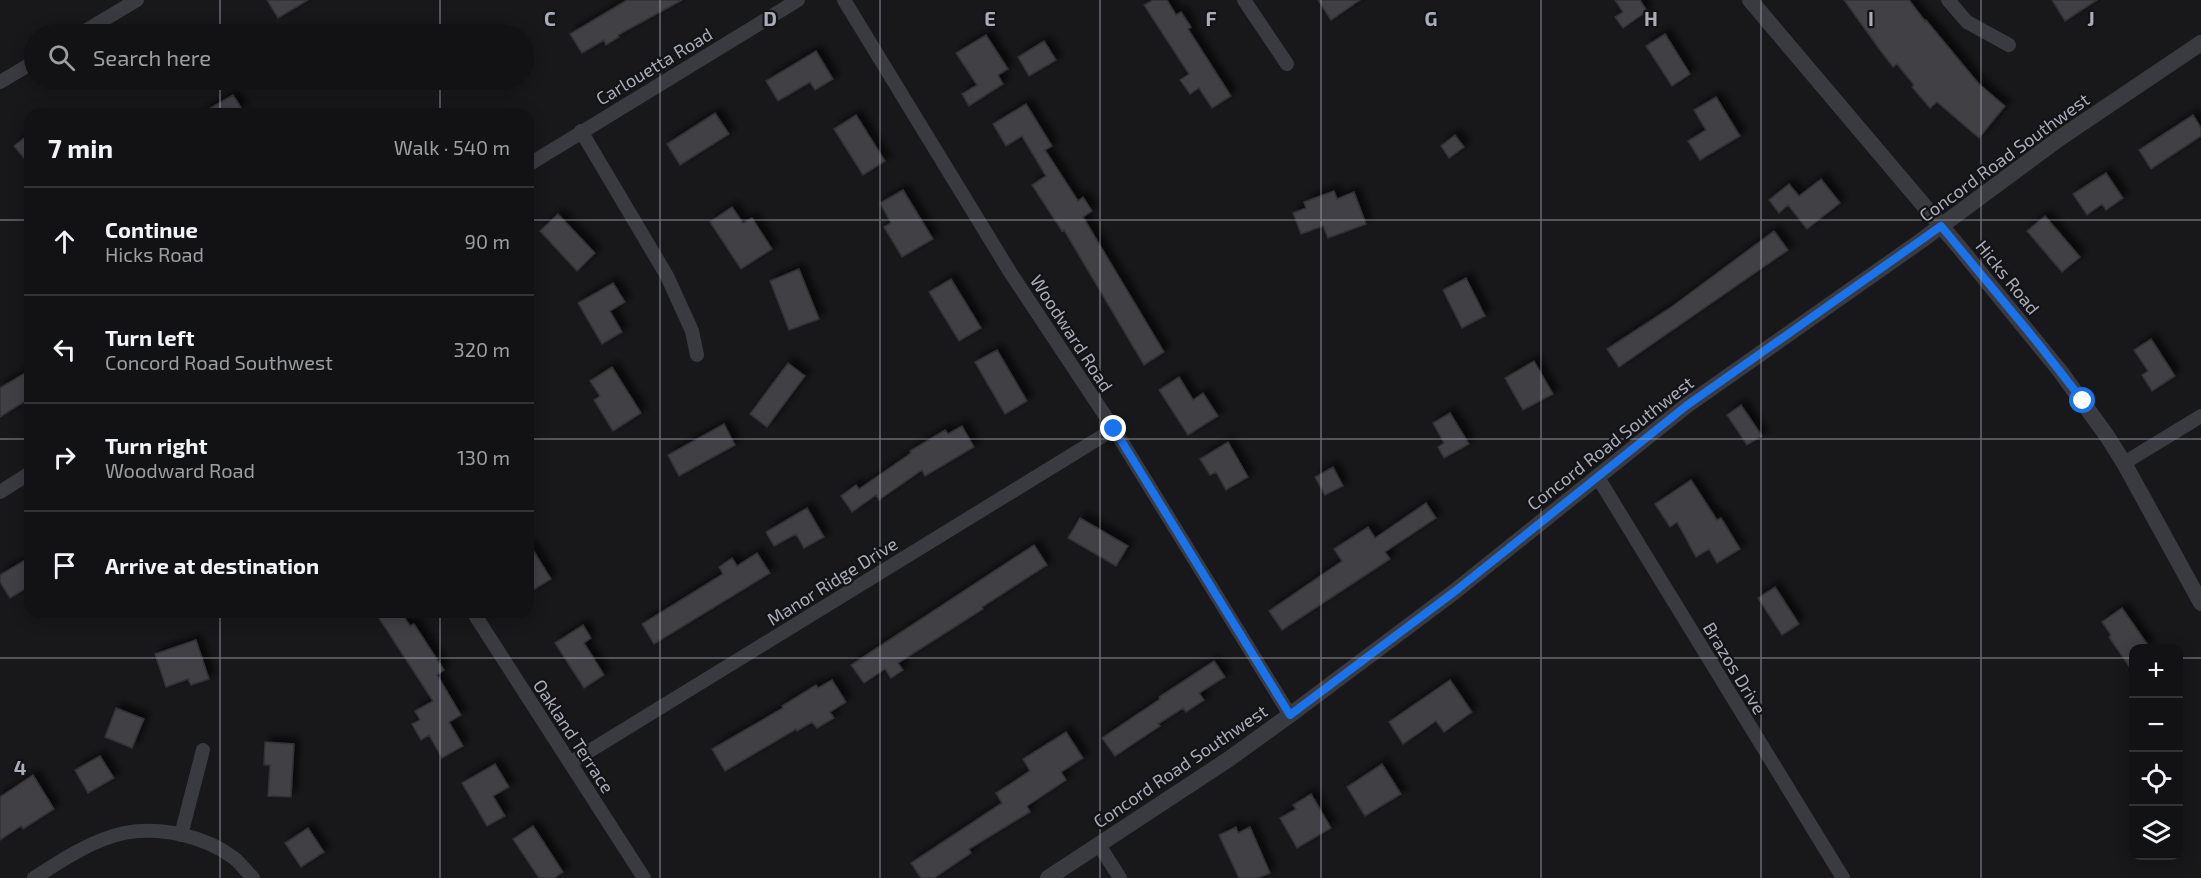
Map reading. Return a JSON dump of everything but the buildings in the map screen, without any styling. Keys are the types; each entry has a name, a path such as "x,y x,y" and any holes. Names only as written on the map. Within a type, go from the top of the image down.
{"street":[{"path":"97,24 137,0"},
{"name":"Carlouetta Road","path":"534,161 798,0"},
{"name":"Woodward Road","path":"844,0 1010,272 1114,429 1290,715"},
{"path":"1244,0 1287,64"},
{"name":"Hicks Road","path":"1750,0 2060,371 2124,463 2201,603"},
{"path":"1948,0 1967,22 2009,45"},
{"name":"Concord Road Southwest","path":"1048,878 1229,759 1290,715 1454,592 1597,476 1745,363 1941,226 2060,138 2201,43"},
{"path":"0,82 24,68"},
{"path":"582,131 671,283 692,331 697,356"},
{"path":"2124,463 2201,416"},
{"name":"Manor Ridge Drive","path":"570,763 1114,429"},
{"name":"Brazos Drive","path":"1597,476 1843,878"},
{"path":"0,492 24,477"},
{"name":"Oakland Terrace","path":"477,618 644,878"},
{"path":"182,835 203,750"},
{"path":"34,878 59,861 96,842 125,833 153,831 201,840 234,858 253,878"},
{"path":"1099,845 1120,878"}],"route":[{"path":"1114,429 1290,715 1454,592 1686,406 1941,226 2083,401"}]}
